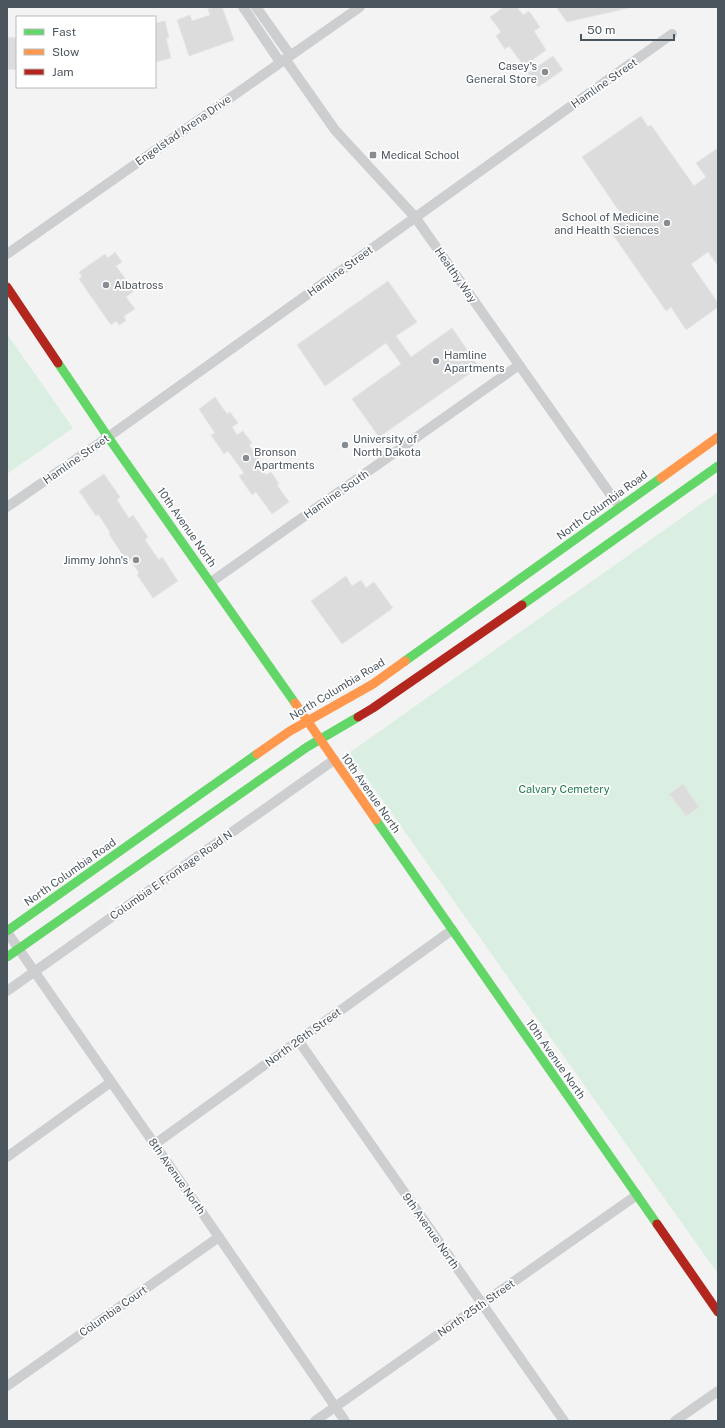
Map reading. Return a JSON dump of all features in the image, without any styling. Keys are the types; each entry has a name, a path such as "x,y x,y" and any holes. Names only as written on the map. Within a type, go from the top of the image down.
{"main road":[{"name":"10th Avenue North","path":"7,287 108,437 211,582 718,1312"},
{"name":"North Columbia Road","path":"7,932 290,731 373,684 718,437"},
{"path":"7,957 307,747 380,703 718,466"}],"street":[{"path":"243,7 285,59"},
{"path":"256,7 285,59"},
{"name":"Engelstad Arena Drive","path":"7,254 360,7"},
{"name":"Hamline Street","path":"7,507 108,437 672,34"},
{"name":"Healthy Way","path":"285,59 334,130 415,217 615,501"},
{"name":"Hamline South","path":"211,582 519,365"},
{"name":"Columbia E Frontage Road N","path":"7,991 334,760"},
{"name":"North 26th Street","path":"155,1144 452,930"},
{"name":"8th Avenue North","path":"7,932 155,1144 345,1421"},
{"name":"9th Avenue North","path":"298,1040 564,1421"},
{"path":"7,1156 111,1082"},
{"name":"North 25th Street","path":"315,1421 637,1195"},
{"name":"Columbia Court","path":"7,1386 219,1237"},
{"path":"676,1421 718,1391"}],"green space":[{"path":"7,334 73,428 7,474"},
{"name":"Calvary Cemetery","path":"718,492 718,1274 349,753"}],"building":[{"path":"222,7 234,40 189,56 177,20 190,15 192,21 210,15 208,9"},
{"name":"Casey's General Store","path":"504,7 517,7 523,15 529,11 540,27 534,31 546,50 524,66 509,46 505,49 496,36 501,32 490,17"},
{"path":"556,7 633,7 567,22"},
{"path":"165,21 169,38 166,38 171,58 156,62 156,23"},
{"path":"7,37 16,38 16,70 7,69"},
{"name":"Casey's General Store","path":"553,56 563,70 538,87 528,73"},
{"name":"School of Medicine and Health Sciences","path":"641,116 648,127 651,125 694,186 706,177 696,163 718,148 718,266 708,252 691,264 718,303 718,307 686,330 671,307 666,311 609,229 624,218 582,157"},
{"name":"Albatross","path":"115,252 122,262 116,266 134,291 126,297 135,309 124,316 126,321 119,325 116,321 111,325 79,279 82,276 79,272 105,254 108,258"},
{"name":"Hamline Apartments","path":"388,281 417,322 396,336 411,357 452,328 479,367 379,437 352,399 401,364 386,343 325,386 297,345"},
{"name":"Bronson Apartments","path":"215,397 227,414 230,412 238,423 232,427 237,435 243,431 252,443 249,445 261,462 258,464 266,475 271,472 279,484 277,485 289,502 272,514 256,492 252,495 239,476 244,473 228,451 224,454 211,435 215,433 199,409"},
{"path":"104,474 120,497 117,500 129,518 133,515 148,537 145,540 159,560 162,557 178,581 153,598 137,575 139,573 127,555 124,557 98,514 96,516 79,491"},
{"path":"346,576 352,586 361,580 366,588 374,582 393,608 342,644 311,601"},
{"path":"683,784 699,807 686,816 669,794"}],"traffic: fast":[{"path":"58,363 108,437 295,703"},
{"path":"522,605 718,466"},
{"path":"405,661 661,478"},
{"path":"7,957 307,747 358,717"},
{"path":"7,931 257,754"},
{"path":"376,820 657,1224"}],"traffic: slow":[{"path":"661,478 718,437"},
{"path":"257,754 290,731 373,684 405,661"},
{"path":"295,703 376,820"}],"traffic: jam":[{"path":"7,287 58,363"},
{"path":"358,717 522,605"},
{"path":"657,1224 718,1312"}],"place":[{"name":"Casey's General Store","path":"545,72"},
{"name":"Medical School","path":"373,155"},
{"name":"School of Medicine and Health Sciences","path":"667,223"},
{"name":"Albatross","path":"106,285"},
{"name":"Hamline Apartments","path":"436,361"},
{"name":"University of North Dakota","path":"345,445"},
{"name":"Bronson Apartments","path":"246,458"},
{"name":"Jimmy John's","path":"136,560"}]}
